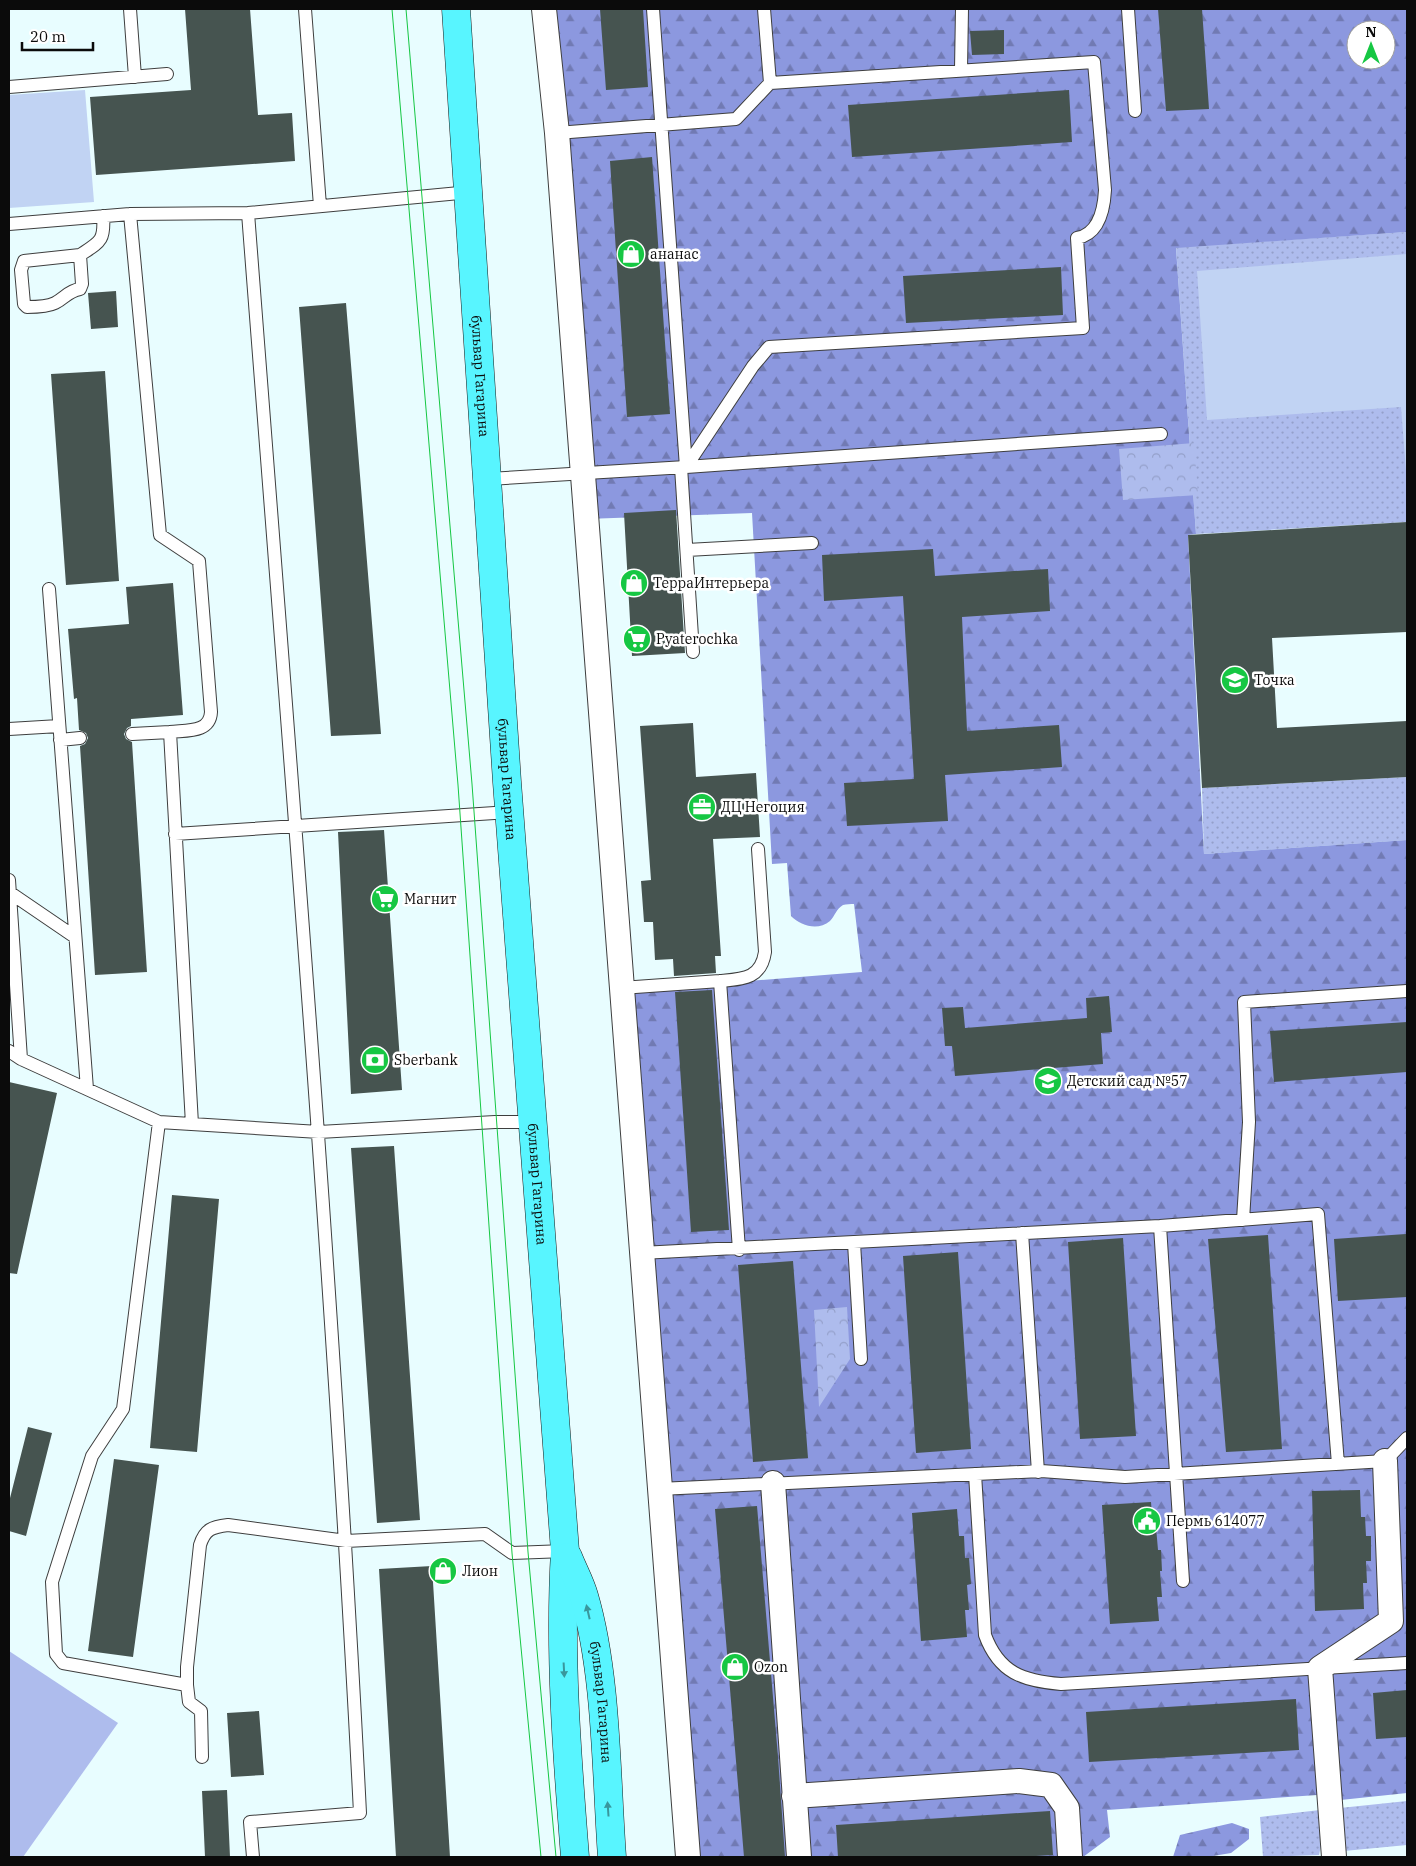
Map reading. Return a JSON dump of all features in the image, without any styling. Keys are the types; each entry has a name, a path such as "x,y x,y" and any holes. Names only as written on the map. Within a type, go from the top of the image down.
{"main road":[{"name":"бульвар Гагарина","path":"456,9 470,192 510,812 565,1551 562,1599 563,1653 575,1857"},
{"name":"бульвар Гагарина","path":"565,1551 584,1594 594,1640 600,1688 612,1857"}],"street":[{"path":"544,9 557,133 688,1857"},
{"path":"1334,1857 1320,1668 1392,1621 1385,1460"},
{"path":"773,1483 794,1796 800,1857"},
{"path":"794,1796 1019,1781 1051,1785 1067,1808 1070,1857"}],"lane":[{"path":"130,9 135,76"},
{"path":"305,9 320,206"},
{"path":"653,9 684,468 693,652"},
{"path":"764,9 770,82"},
{"path":"961,69 962,9"},
{"path":"1128,9 1135,111"},
{"path":"557,133 736,119 770,82 1094,62 1105,190 1104,210 1095,226 1085,237 1077,238 1083,328 769,347 753,366 684,468"},
{"path":"9,87 167,74"},
{"path":"9,224 130,214 248,213 470,192"},
{"path":"248,213 319,1132 346,1540 360,1813 250,1822 253,1857"},
{"path":"130,214 160,535 199,561 210,720 206,726 197,730 132,734"},
{"path":"80,255 82,284 80,289 68,292 54,304 32,307 24,304 21,270 24,261 80,255 101,241 104,236 103,216"},
{"path":"488,479 684,468 1161,434"},
{"path":"687,550 812,544"},
{"path":"49,589 87,1089"},
{"path":"9,729 59,726"},
{"path":"170,732 192,1124"},
{"path":"60,740 80,738"},
{"path":"175,834 510,812"},
{"path":"622,988 720,981 751,976 758,970 763,962 765,952 758,849"},
{"path":"9,880 21,1059"},
{"path":"9,893 75,937"},
{"path":"720,981 739,1250"},
{"path":"1243,1220 1249,1122 1244,1002 1407,991"},
{"path":"9,1050 21,1059 159,1122 319,1132 495,1122 532,1122"},
{"path":"159,1122 123,1408 92,1456 52,1582 54,1640 56,1654 63,1663 187,1685"},
{"path":"641,1253 739,1250 1160,1226 1318,1214 1338,1464"},
{"path":"1160,1226 1183,1580"},
{"path":"1022,1233 1038,1472"},
{"path":"854,1243 861,1359"},
{"path":"659,1488 1038,1472 1125,1476 1338,1464 1385,1460 1407,1438"},
{"path":"974,1474 985,1635 992,1653 1010,1672 1036,1682 1061,1684 1407,1663"},
{"path":"202,1757 201,1711 189,1702 187,1667 200,1545 203,1534 212,1527 228,1525 346,1540 485,1534 512,1553 565,1551"}],"green space":[{"path":"544,9 1407,9 1407,232 1176,248 1196,534 1188,535 1204,854 1407,840 1407,1793 1331,1801 1317,1795 1107,1810 1110,1837 1083,1857 688,1857 622,991 862,972 854,904 843,905 830,921 825,924 820,926 805,925 791,916 787,863 772,864 752,513 586,519"},
{"path":"1407,232 1407,522 1196,534 1176,247"},
{"path":"1194,443 1198,495 1123,500 1119,449"},
{"path":"1407,777 1407,840 1204,854 1202,788"},
{"path":"847,1307 850,1359 819,1407 814,1310"},
{"path":"9,1651 118,1723 23,1857 9,1857"},
{"path":"1407,1801 1407,1845 1344,1851 1340,1808"},
{"path":"1320,1810 1322,1841 1319,1855 1263,1857 1260,1817"},
{"path":"1232,1823 1249,1829 1249,1839 1231,1853 1207,1857 1173,1857 1180,1835"}],"shaded area":[{"path":"85,90 94,202 9,208 9,95"},
{"path":"1407,254 1407,484 1401,407 1207,420 1197,271"}],"building":[{"path":"185,9 250,9 258,115 292,113 295,161 96,175 90,97 191,90"},
{"path":"600,9 643,9 648,87 606,90"},
{"path":"1158,9 1202,9 1209,109 1166,111"},
{"path":"1004,30 1004,54 972,55 970,31"},
{"path":"1069,90 1072,142 852,157 848,105"},
{"path":"652,157 670,414 627,417 610,161"},
{"path":"1061,267 1063,315 906,323 903,276"},
{"path":"116,291 118,327 91,329 88,293"},
{"path":"346,303 381,734 331,736 299,307"},
{"path":"105,371 119,581 66,585 51,374"},
{"path":"676,510 685,653 632,656 624,513"},
{"name":"Точка","path":"1407,522 1407,632 1272,638 1277,728 1407,721 1407,777 1202,788 1188,535"},
{"path":"933,549 935,576 1048,569 1050,611 962,617 967,731 1059,725 1062,767 945,775 948,821 847,826 844,783 914,779 903,596 824,601 822,555"},
{"path":"173,583 183,715 131,719 131,726 127,728 124,734 126,739 132,742 147,972 95,975 80,746 85,744 88,738 86,733 79,730 77,698 74,699 68,629 129,624 126,587"},
{"path":"693,723 696,777 756,773 760,837 713,839 721,956 715,956 716,973 674,976 673,959 655,960 653,922 644,922 641,881 651,880 640,726"},
{"path":"384,830 402,1090 351,1094 338,832"},
{"path":"712,990 729,1230 691,1232 675,992"},
{"path":"1109,996 1112,1032 1101,1033 1103,1064 955,1076 952,1046 945,1046 942,1008 963,1007 965,1028 1087,1018 1086,998"},
{"path":"1407,1022 1407,1072 1274,1082 1270,1031"},
{"path":"9,1082 57,1093 17,1274 9,1273"},
{"path":"394,1146 420,1520 377,1523 351,1148"},
{"path":"172,1195 219,1199 197,1452 150,1448"},
{"path":"1406,1234 1407,1297 1338,1301 1334,1239"},
{"path":"1268,1235 1282,1449 1226,1452 1208,1239"},
{"path":"1123,1238 1136,1436 1080,1439 1068,1242"},
{"path":"958,1252 971,1449 916,1453 903,1256"},
{"path":"793,1261 808,1458 753,1462 738,1265"},
{"path":"28,1427 52,1433 26,1536 9,1531 9,1502"},
{"path":"114,1459 159,1465 133,1657 88,1651"},
{"path":"1360,1490 1361,1517 1365,1517 1366,1536 1371,1536 1371,1561 1366,1561 1367,1583 1363,1583 1364,1609 1315,1611 1312,1491"},
{"path":"1151,1502 1153,1528 1156,1527 1158,1550 1161,1550 1162,1597 1157,1597 1159,1621 1110,1624 1102,1505"},
{"path":"757,1506 785,1857 744,1857 715,1509"},
{"path":"957,1509 959,1536 964,1536 965,1558 969,1558 971,1584 967,1585 969,1610 965,1610 967,1637 921,1641 912,1513"},
{"path":"432,1566 450,1857 396,1857 379,1569"},
{"path":"1407,1690 1407,1737 1376,1739 1373,1693"},
{"path":"1296,1699 1299,1750 1089,1762 1086,1712"},
{"path":"259,1711 264,1775 231,1777 227,1713"},
{"path":"227,1790 230,1857 205,1857 202,1791"},
{"path":"1050,1811 1053,1855 1019,1857 838,1857 836,1825"}],"tram line":[{"path":"392,9 458,785 512,1553 541,1857"},
{"path":"406,9 472,784 528,1552 556,1857"}],"place":[{"name":"ананас","path":"631,254"},
{"name":"ТерраИнтерьера","path":"634,583"},
{"name":"Pyaterochka","path":"637,639"},
{"name":"Точка","path":"1235,680"},
{"name":"ДЦ Негоция","path":"702,807"},
{"name":"Магнит","path":"385,899"},
{"name":"Sberbank","path":"375,1060"},
{"name":"Детский сад №57","path":"1048,1081"},
{"name":"Пермь 614077","path":"1147,1521"},
{"name":"Лион","path":"443,1571"},
{"name":"Ozon","path":"735,1667"}]}
